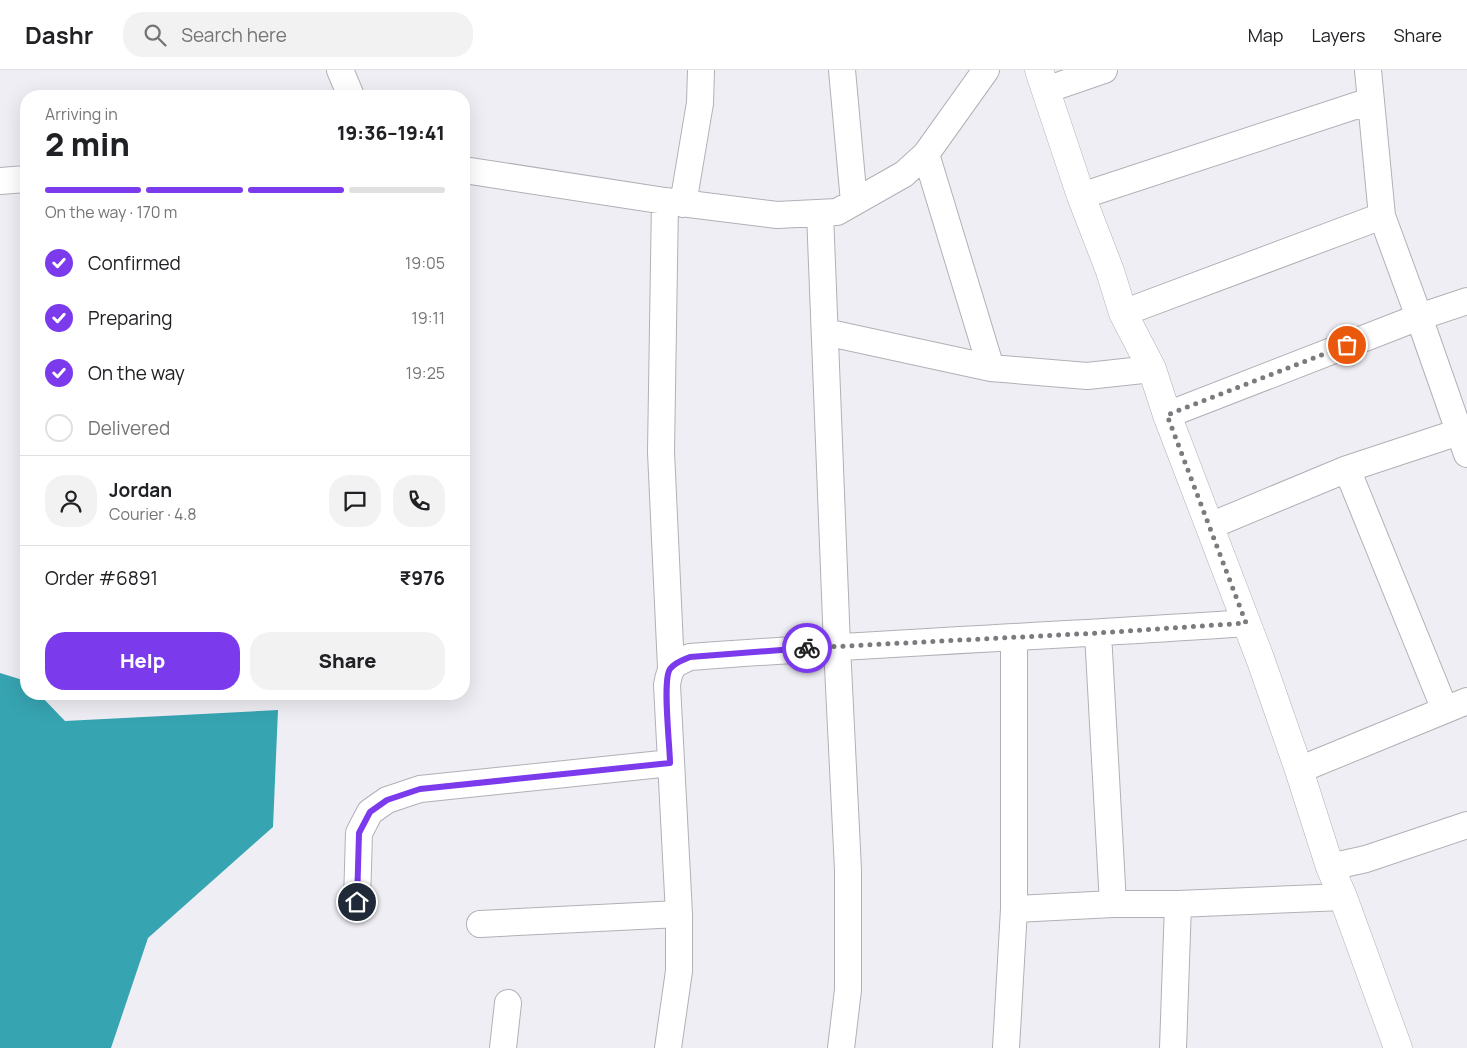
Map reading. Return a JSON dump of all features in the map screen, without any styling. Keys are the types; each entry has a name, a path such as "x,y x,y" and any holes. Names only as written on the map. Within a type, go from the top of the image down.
{"street":[{"path":"340,70 348,90"},
{"path":"668,1048 678,971 678,914 667,685 670,668 661,452 674,202 700,104 701,70"},
{"path":"842,70 854,202"},
{"path":"470,171 674,202 777,215 837,212 904,174 926,154 986,70"},
{"path":"1104,70 1042,80 1080,196 1110,271 1123,312 1152,369 1167,415 1261,661 1330,866 1398,1048"},
{"path":"1210,526 1347,470 1463,443 1382,216 1368,70"},
{"path":"1080,196 1370,101"},
{"path":"926,154 991,368"},
{"path":"0,180 20,179"},
{"path":"820,213 848,870 848,990 841,1048"},
{"path":"1123,312 1382,216"},
{"path":"1167,415 1419,317 1467,301"},
{"path":"825,332 991,368 1087,376 1152,369"},
{"path":"1299,770 1456,705 1347,470"},
{"path":"670,668 677,662 690,657 837,646 1098,633 1246,623"},
{"path":"1098,633 1113,904"},
{"path":"1006,1048 1014,909 1014,637"},
{"path":"357,902 359,833 370,812 387,800 420,789 670,763"},
{"path":"1330,866 1366,859 1467,825"},
{"path":"1014,909 1342,897"},
{"path":"1173,1048 1178,904"},
{"path":"480,924 678,914"},
{"path":"503,1048 508,1003"}],"water":[{"path":"0,673 20,679 20,700 45,700 65,721 278,710 273,827 148,938 111,1048 0,1048"}],"way so far":[{"path":"807,648 1098,633 1246,623 1167,415 1347,345"}],"route":[{"path":"357,902 359,833 370,812 387,800 420,789 670,763 667,685 669,670 677,662 690,657 807,648"}]}
